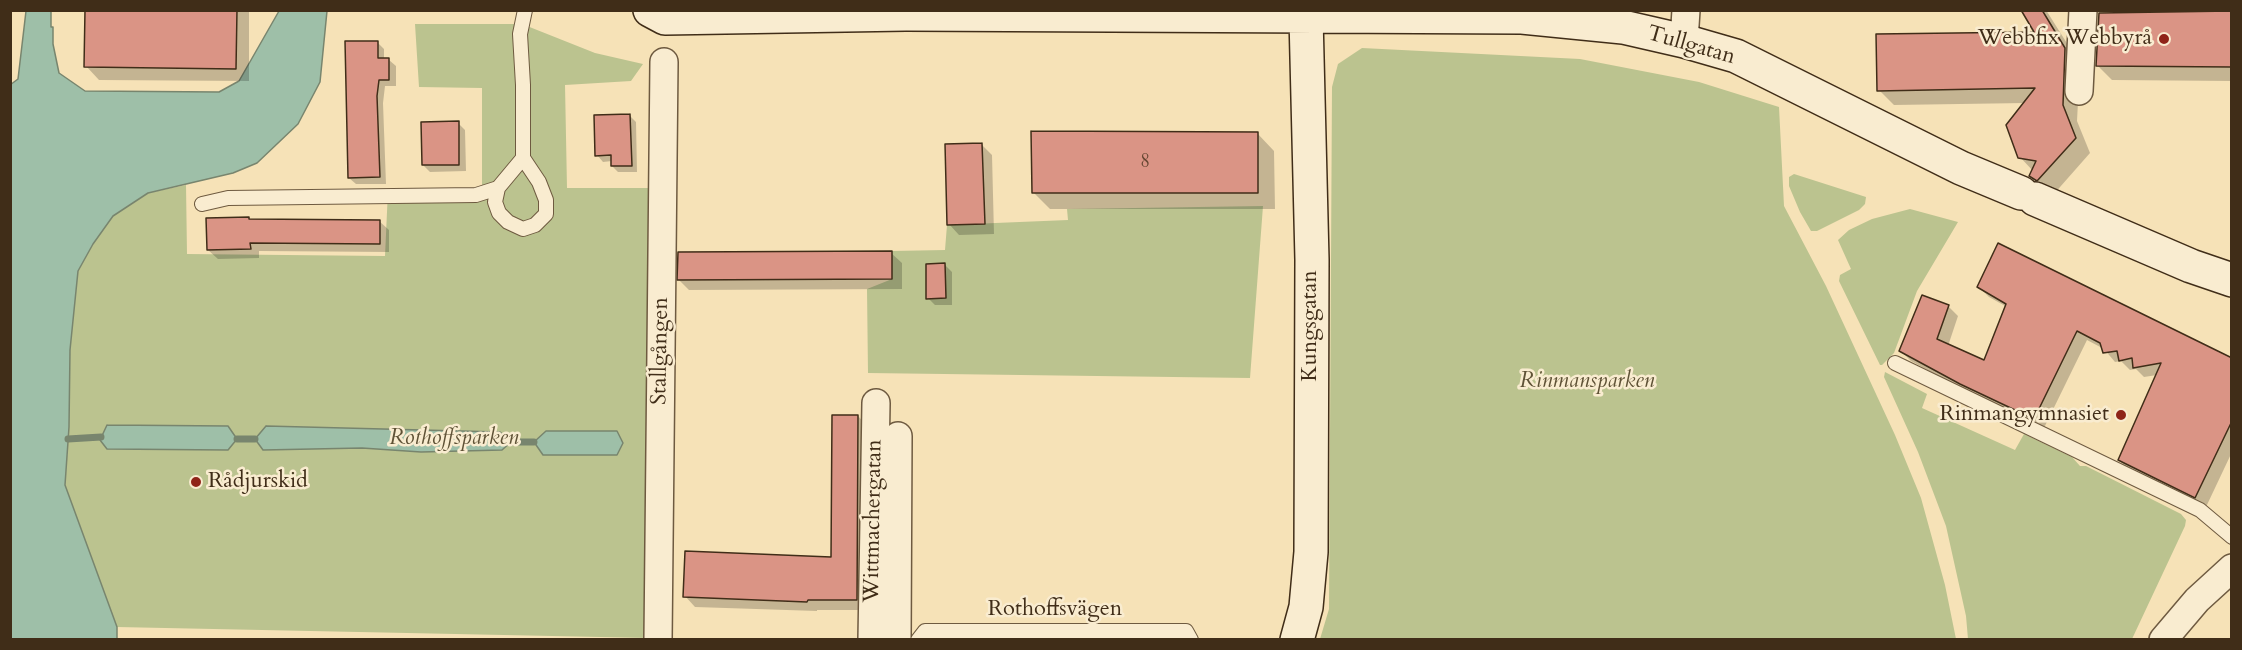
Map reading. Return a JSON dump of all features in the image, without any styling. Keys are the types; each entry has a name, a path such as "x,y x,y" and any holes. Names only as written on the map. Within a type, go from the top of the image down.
{"street":[{"name":"Tullgatan","path":"650,10 665,18 1183,13 1522,17 1623,27 1685,26 1736,56 1961,168 2191,266 2232,280"},
{"path":"2079,91 2083,10"},
{"name":"Kungsgatan","path":"1297,639 1306,607 1311,552 1312,271 1306,14"},
{"name":"Stallgången","path":"658,639 664,62"},
{"name":"Tullgatan","path":"2191,266 2232,288"},
{"name":"Wittmachergatan","path":"872,639 876,404"},
{"name":"Wittmachergatan","path":"897,639 898,436"},
{"path":"2163,639 2197,600 2232,568"}],"lane":[{"path":"523,158 498,188 495,202 499,213 508,222 524,229 535,225 546,214 546,200 523,158 520,34 525,10"},
{"path":"202,204 228,198 476,195 498,188"},
{"path":"1895,363 2200,510 2232,537"},
{"name":"Rothoffsvägen","path":"918,639 925,631 937,631 1186,632 1191,639"}],"green space":[{"name":"Rothoffsparken","path":"415,24 522,24 595,53 643,64 631,81 565,85 567,188 650,188 649,638 117,627 65,485 69,427 70,350 78,271 93,244 113,216 148,193 186,185 187,254 385,256 388,190 482,190 482,88 419,87"},
{"name":"Rinmansparken","path":"1362,48 1580,59 1699,82 1779,107 1784,206 1826,286 1895,435 1921,498 1945,585 1956,639 1320,639 1329,609 1332,87 1338,64"},
{"path":"1794,174 1866,197 1865,204 1859,210 1817,231 1811,231 1789,186 1789,177"},
{"path":"1263,206 1250,378 868,373 867,289 892,279 892,251 945,250 947,225 1068,220 1067,209"},
{"path":"1910,209 1958,222 1917,291 1894,353 1880,365 1839,281 1840,275 1851,269 1838,240 1849,230 1872,219"},
{"path":"1885,372 1927,394 1922,408 2015,450 2024,434 2072,457 2080,466 2086,466 2181,514 2186,520 2185,526 2132,639 1968,639 1966,616 1946,526 1918,452 1884,377"}],"shaded area":[{"path":"26,11 51,11 53,44 59,73 85,91 219,92 239,81 279,11 327,11 320,82 298,124 257,163 233,173 148,193 113,216 93,244 78,271 70,350 69,427 65,485 117,627 117,639 11,639 10,85 18,79"},
{"path":"107,425 228,426 237,439 228,450 107,449 100,440"},
{"path":"266,426 500,432 511,442 502,450 421,452 362,448 263,450 255,439"},
{"path":"546,431 617,431 623,443 617,455 543,455 534,442"}],"building":[{"path":"85,10 237,10 236,69 84,67"},
{"path":"2021,10 2042,10 2065,48 2063,105 2076,138 2037,181 2029,176 2036,161 2018,158 2006,125 2035,88 1877,91 1876,34 2034,32"},
{"name":"Webbfix Webbyrå","path":"2232,11 2232,67 2096,66 2099,13"},
{"path":"345,41 378,41 378,58 389,58 389,80 379,80 377,96 380,177 348,178"},
{"path":"630,114 632,166 611,166 611,155 595,156 594,115"},
{"path":"459,121 459,165 422,165 421,122"},
{"path":"1031,131 1258,132 1258,193 1032,193"},
{"path":"982,143 985,224 947,225 945,144"},
{"path":"249,217 249,219 380,220 380,244 250,243 251,249 207,250 206,218"},
{"path":"1998,243 2232,358 2232,421 2195,498 2118,460 2161,363 2133,368 2132,358 2119,361 2117,351 2103,353 2100,343 2077,331 2034,419 1960,384 1899,351 1922,295 1949,305 1937,339 1984,360 2006,304 1977,287"},
{"path":"892,251 892,279 677,280 678,252"},
{"path":"945,263 946,298 926,299 926,264"},
{"path":"832,415 858,415 857,600 808,600 807,602 683,597 685,551 831,557"}],"waterway":[{"path":"68,439 101,437"},
{"path":"237,439 255,439"},
{"path":"511,442 534,442"}],"place":[{"name":"Webbfix Webbyrå","path":"2164,39"},
{"name":"Rinmangymnasiet","path":"2121,415"},
{"name":"Rådjurskid","path":"196,482"}]}
